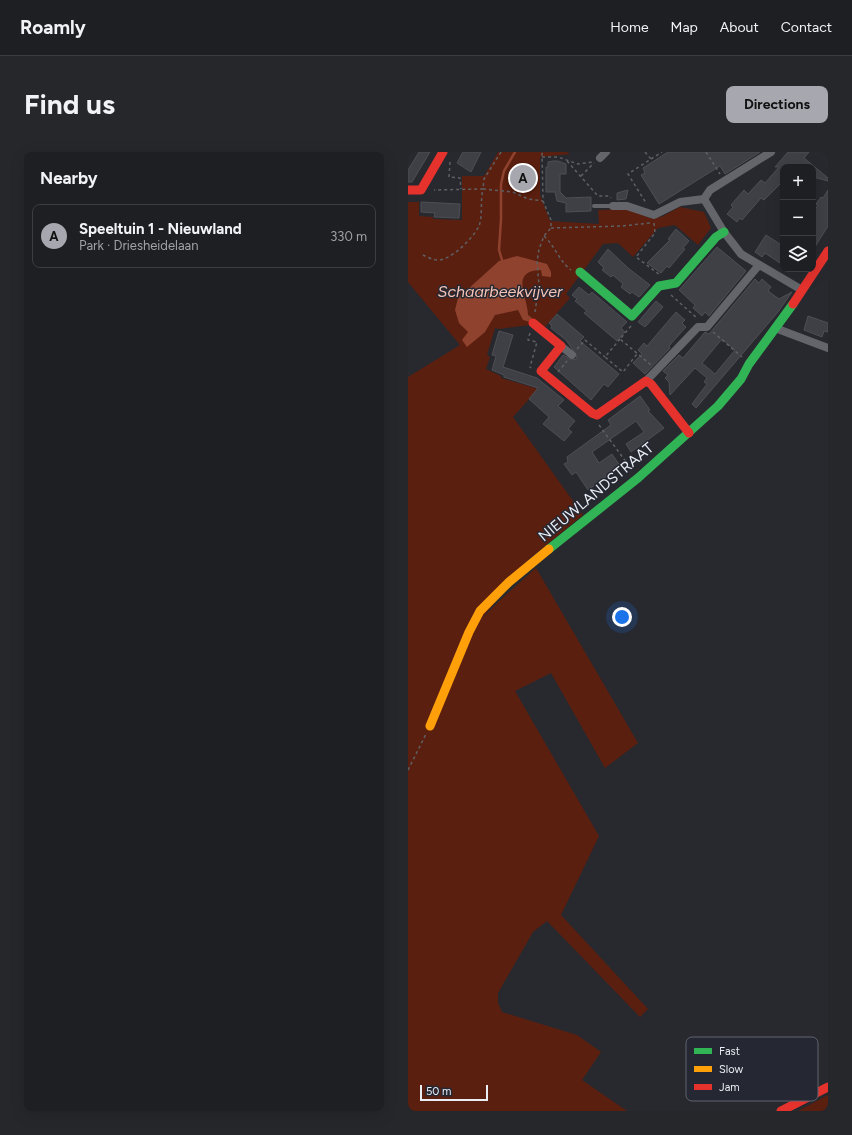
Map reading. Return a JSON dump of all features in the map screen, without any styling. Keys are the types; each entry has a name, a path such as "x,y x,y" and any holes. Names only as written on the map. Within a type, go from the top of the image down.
{"street":[{"path":"615,206 634,207 646,214 654,215 680,202 704,199 710,190 724,180 771,152"},
{"path":"408,190 421,190 442,154"},
{"path":"704,199 724,232 741,254 802,290"},
{"path":"580,272 632,316 659,286 676,283 716,237 724,232"},
{"name":"NIEUWLANDSTRAAT","path":"430,726 453,674 469,632 480,611 509,582 587,517 638,478 718,406 741,379 749,364 790,309 828,251"},
{"path":"561,346 541,371 597,415 646,381 698,326 707,327 759,265"},
{"path":"533,323 572,355"},
{"path":"775,328 828,348"},
{"path":"646,381 651,384 689,433"},
{"path":"818,1092 828,1087"},
{"path":"782,1111 801,1101"}],"lane":[{"path":"594,206 615,206"}],"path":[{"path":"423,255 437,260 446,259 468,241 479,226 484,179 501,152"},
{"path":"538,271 537,262 539,249 544,236 551,228 552,220 543,201 542,152"},
{"path":"644,152 651,159"},
{"path":"654,215 628,174 662,152"},
{"path":"706,152 724,180"},
{"path":"442,154 450,162 449,177 460,178 461,189"},
{"path":"542,157 558,157 578,164 595,162 581,176"},
{"path":"567,161 598,196 609,196 615,206"},
{"path":"421,190 497,190 513,192 528,199 543,201"},
{"path":"551,228 622,226 654,223 655,233 636,257 665,279 667,292 749,364"},
{"path":"544,236 552,244 565,266 572,271 580,272"},
{"path":"632,316 634,322 605,357 623,372 637,354"},
{"path":"620,340 657,370"},
{"path":"597,415 599,426 638,478"},
{"path":"408,770 430,726"}],"shaded area":[{"path":"498,152 567,152 570,154 540,157 540,195 550,221 599,224 598,210 628,209 650,218 661,217 680,207 704,212 711,228 698,245 675,225 658,228 633,257 618,243 603,244 566,294 570,298 544,328 530,325 499,329 495,328 487,355 490,357 486,369 501,376 501,378 538,389 513,417 583,515 529,559 481,620 499,601 536,568 638,743 605,768 551,673 515,691 599,836 561,915 648,1009 640,1017 547,921 533,932 498,993 498,1003 502,1012 577,1035 601,1052 582,1080 627,1111 408,1111 408,377 460,345 408,282 408,202 419,202 419,216 433,217 433,219 462,220 462,176 484,176"},
{"path":"828,1095 828,1111 798,1111 818,1101"}],"water":[{"name":"Schaarbeekvijver","path":"517,256 547,264 551,272 551,277 542,276 541,270 531,271 525,275 522,286 528,315 532,318 530,322 523,320 518,310 495,315 485,332 467,347 462,340 468,332 459,323 455,310 458,298 499,261"}],"building":[{"path":"419,152 430,152 412,182 408,182 408,170"},
{"path":"463,152 481,152 471,172 457,163"},
{"path":"668,152 760,152 725,174 720,166 659,204 641,175 645,173 643,168"},
{"path":"788,152 809,152 804,158 811,164 780,164 780,184 764,200 761,198 742,220 740,218 737,222 727,214 733,207 731,205 744,190 748,194 761,180 765,183 779,167 775,167"},
{"path":"553,161 566,164 566,174 560,174 560,192 566,198 591,197 591,211 566,212 566,203 557,201 555,192 546,192 546,167 548,167 548,162"},
{"path":"816,168 828,178 828,181 816,178"},
{"path":"628,190 626,199 617,200 617,193"},
{"path":"828,190 828,226 816,245 816,208 818,205 816,204 821,197 823,198"},
{"path":"421,202 460,204 459,218 434,217 435,213 421,212"},
{"path":"676,229 689,241 683,248 685,249 669,268 667,266 661,273 647,263 670,240 668,239"},
{"path":"766,235 780,244 780,263 765,253 762,257 755,252"},
{"path":"717,247 746,271 709,316 705,312 702,316 693,308 695,305 679,290"},
{"path":"608,249 628,268 650,285 639,297 632,292 630,294 621,287 623,284 613,275 611,277 602,270 604,268 598,262"},
{"path":"755,279 759,283 762,279 771,287 768,291 779,299 792,292 778,312 696,408 692,404 707,384 704,382 707,378 695,368 670,395 669,382 665,378 668,375 663,371 679,355 683,358 705,332 709,334","holes":["722,339 735,350 715,374 702,363"]},
{"path":"579,287 589,295 592,292 627,322 621,328 625,332 617,341 584,313 587,311 575,301 577,299 572,295"},
{"path":"656,301 663,307 645,327 638,322"},
{"path":"676,312 685,320 682,323 686,327 669,346 670,348 645,374 633,363 642,354 638,350 644,343 647,346"},
{"path":"557,314 584,337 580,341 619,374 608,387 604,384 591,400 554,367 563,355 572,360 576,359 577,356 566,340 551,328 552,326 549,323"},
{"path":"808,316 828,323 828,332 824,331 822,337 804,330"},
{"path":"499,331 513,335 503,367 537,378 564,400 558,406 575,421 568,429 572,432 564,441 543,424 549,417 529,399 538,388 504,377 504,375 492,370 496,356 492,355"},
{"path":"640,396 650,410 648,411 664,428 631,452 626,444 644,432 636,421 592,452 599,463 612,454 620,466 588,490 576,472 572,475 564,464 568,462 567,457 611,425 608,420"}],"waterway":[{"path":"502,260 499,250 501,184 504,171 515,152"}],"traffic: fast":[{"path":"580,272 632,316 659,286 676,283 716,237 724,232"},
{"path":"549,549 638,478 718,406 741,379 749,364 793,304"}],"traffic: slow":[{"path":"430,726 469,632 480,611 509,582 549,549"}],"traffic: jam":[{"path":"408,190 421,190 443,152"},
{"path":"793,304 828,251"},
{"path":"533,323 561,346 541,371 592,413 597,415 646,381 651,384 689,433"},
{"path":"818,1092 828,1087"},
{"path":"781,1111 801,1101"}],"place":[{"name":"Speeltuin 1 - Nieuwland","path":"523,178"}]}
